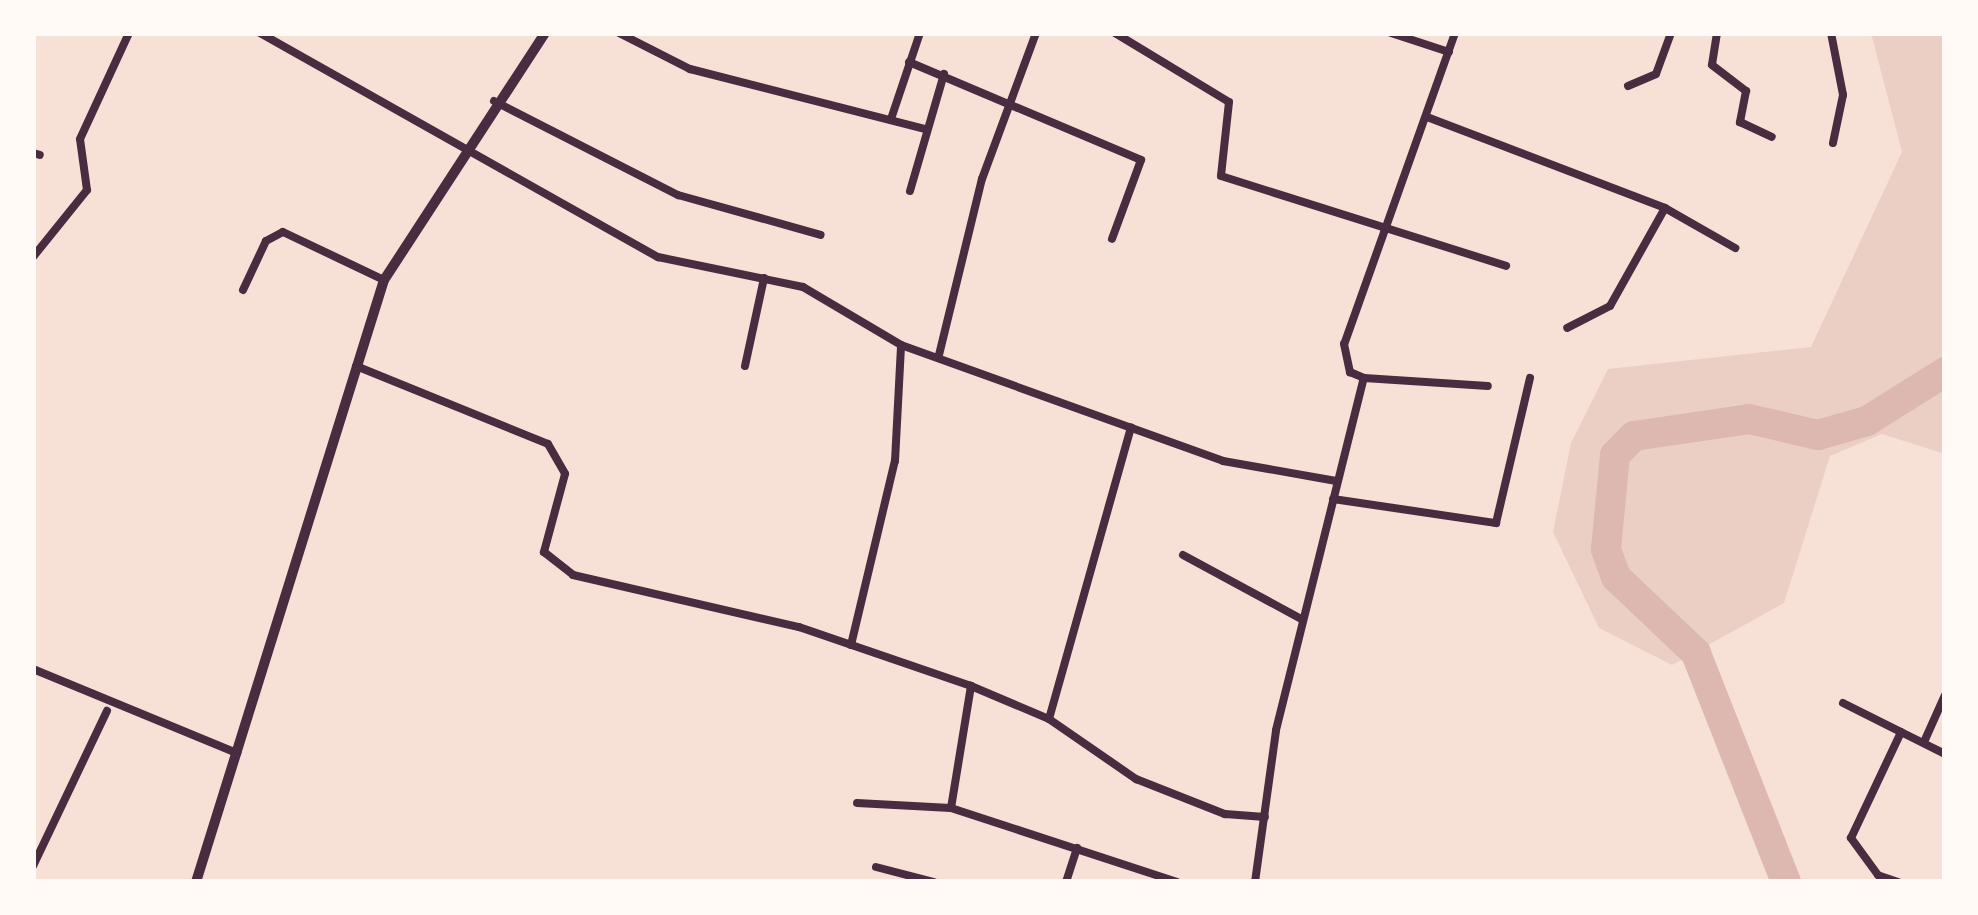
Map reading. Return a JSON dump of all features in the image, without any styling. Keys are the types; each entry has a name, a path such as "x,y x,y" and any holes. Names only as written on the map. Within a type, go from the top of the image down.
{"main road":[{"path":"196,882 384,280 461,147 545,33"}],"street":[{"path":"33,256 87,190 80,139 129,33"},
{"path":"260,33 658,257 764,278 838,303 901,345 1223,461 1336,482"},
{"path":"619,33 690,69 926,129"},
{"path":"891,119 920,33"},
{"path":"938,355 1009,104 1036,33"},
{"path":"1115,33 1229,102 1221,176 1506,266"},
{"path":"1390,33 1449,52"},
{"path":"1455,33 1344,344 1350,372 1364,378 1487,386"},
{"path":"1628,86 1656,74 1671,33"},
{"path":"1717,33 1712,65 1746,92 1740,122 1772,137"},
{"path":"1831,33 1843,94 1833,142"},
{"path":"910,62 1141,160 1112,238"},
{"path":"910,191 944,74"},
{"path":"494,101 657,187 821,235"},
{"path":"1427,117 1665,208 1735,248"},
{"path":"1568,328 1610,306 1665,208"},
{"path":"243,290 266,241 283,232 384,280"},
{"path":"745,366 764,278"},
{"path":"851,645 895,461 901,345"},
{"path":"356,366 548,444 566,474 543,538 556,566 851,645 970,686 1049,719 1136,779 1225,814 1265,818"},
{"path":"1333,499 1496,523 1530,377"},
{"path":"1255,882 1303,620 1364,378"},
{"path":"1049,719 1131,427"},
{"path":"1183,555 1303,620"},
{"path":"33,669 239,754"},
{"path":"951,808 970,686"},
{"path":"1924,742 1945,695"},
{"path":"1844,703 1945,754"},
{"path":"33,866 107,711"},
{"path":"1898,882 1878,875 1851,838 1901,732"},
{"path":"856,803 951,808 1177,882"},
{"path":"1066,882 1077,848"},
{"path":"875,867 934,882"}],"shaded area":[{"path":"1871,33 1945,33 1945,454 1882,434 1830,456 1784,603 1672,665 1599,628 1553,532 1571,443 1608,369 1811,347 1902,152"}],"waterway":[{"path":"1786,882 1696,653 1616,577 1606,549 1615,455 1634,436 1749,419 1818,435 1867,421 1945,372"}]}
